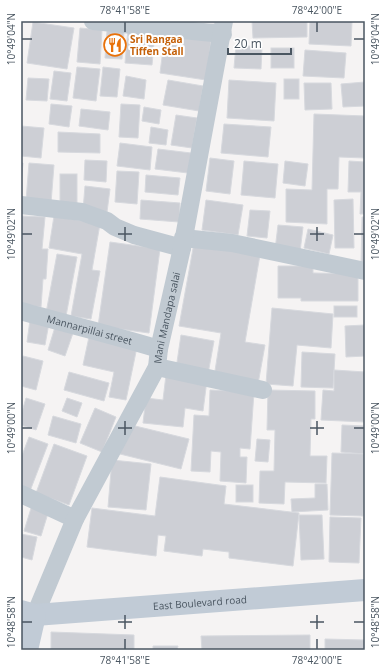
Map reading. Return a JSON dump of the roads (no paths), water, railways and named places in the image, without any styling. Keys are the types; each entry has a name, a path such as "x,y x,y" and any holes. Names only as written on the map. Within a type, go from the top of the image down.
{"main road":[{"name":"East Boulevard road","path":"28,613 365,590"},
{"path":"27,650 28,613"}],"street":[{"path":"93,21 224,28"},
{"name":"Mani Mandapa salai","path":"28,613 75,519 157,367 159,349 182,243 224,28"},
{"path":"21,205 82,212 107,221 115,227 134,235 182,243 232,243 365,271"},
{"name":"Mannarpillai street","path":"21,310 159,349"},
{"path":"157,367 263,390"},
{"path":"21,494 75,519"}],"place":[{"name":"Sri Rangaa Tiffen Stall","path":"115,45"}]}
